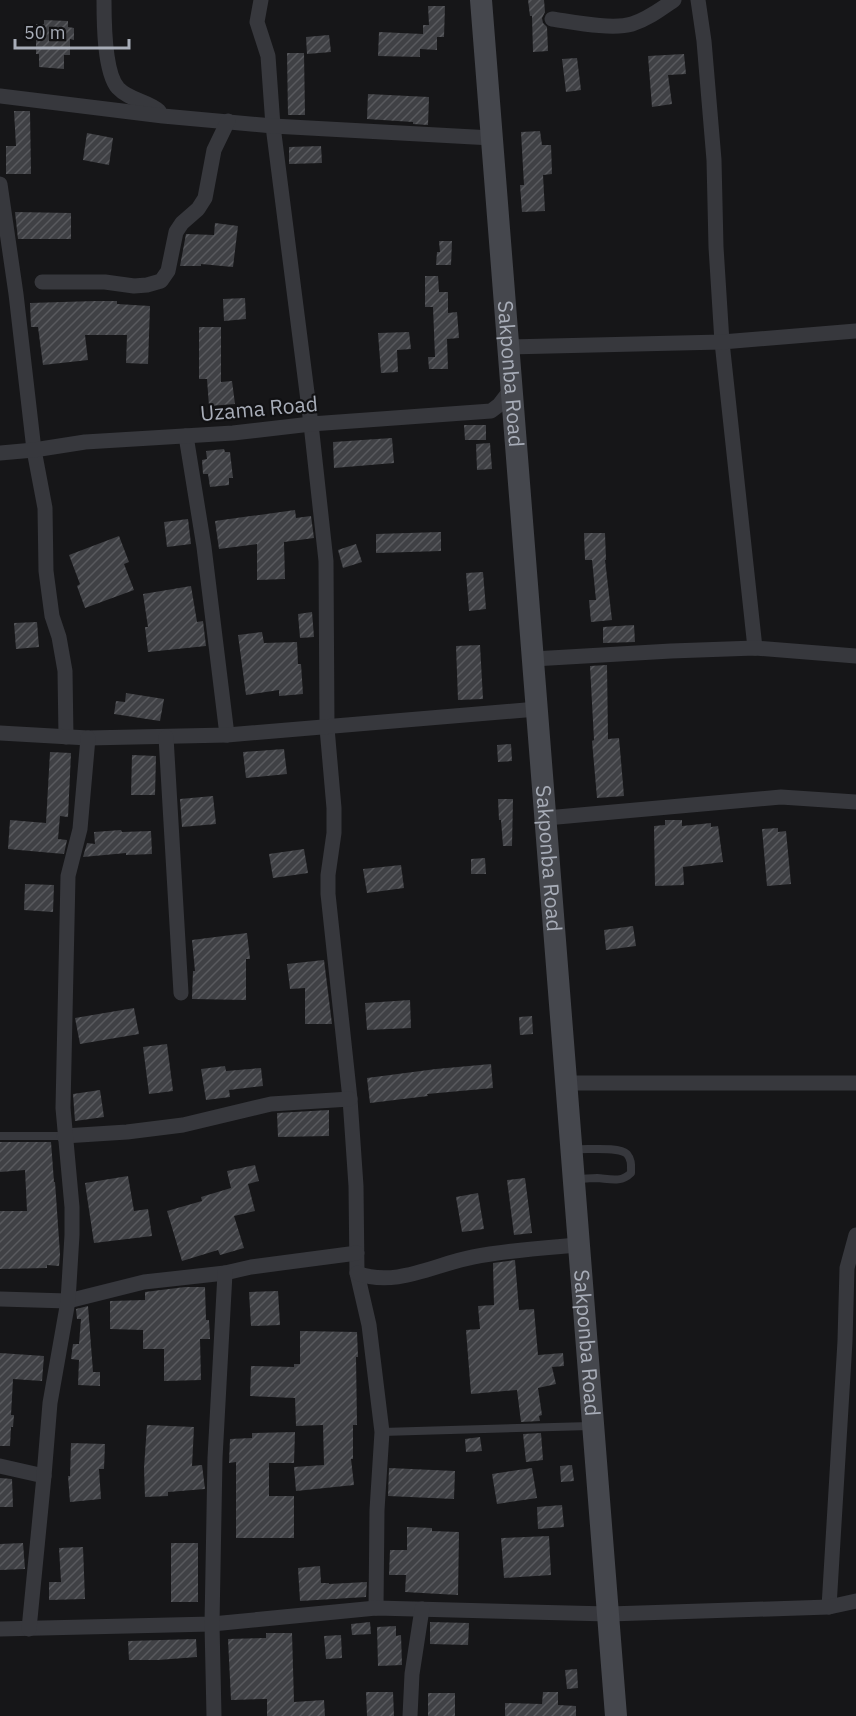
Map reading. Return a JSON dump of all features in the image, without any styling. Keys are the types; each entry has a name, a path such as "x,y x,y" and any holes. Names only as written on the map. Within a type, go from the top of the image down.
{"main road":[{"name":"Sakponba Road","path":"481,0 616,1716"}],"street":[{"path":"104,0 109,66 118,89 154,107 163,116"},
{"path":"261,0 257,22 268,56 273,126 326,561 327,728 334,808 328,894 350,1099 356,1186 357,1273 369,1325 382,1432 377,1510 376,1608"},
{"path":"552,19 596,25 631,24 654,14 674,0"},
{"path":"698,0 704,41 714,160 716,247 722,342 756,648"},
{"path":"0,96 163,116 273,126 492,138"},
{"path":"42,282 105,282 134,286 161,281 168,271 176,232 182,223 198,209 205,198 214,150 228,122"},
{"path":"0,184 16,294 34,450 45,508 46,571 52,616 59,637 65,671 66,736"},
{"path":"508,347 722,342 856,331"},
{"name":"Uzama Road","path":"0,453 85,442 491,411 499,405 512,388"},
{"path":"186,436 204,547 227,735"},
{"path":"533,659 756,648 856,656"},
{"path":"0,733 88,738 227,735 537,709"},
{"path":"166,737 181,993"},
{"path":"29,1629 50,1403 68,1300 72,1216 63,1108 68,876 80,829 88,738"},
{"path":"546,818 781,797 856,802"},
{"path":"567,1083 856,1083"},
{"path":"64,1136 127,1132 183,1125 271,1104 350,1099"},
{"path":"829,1607 845,1341 847,1268 856,1235"},
{"path":"357,1273 374,1278 403,1276 471,1257 578,1245"},
{"path":"0,1299 68,1300 144,1282 225,1273 251,1267 357,1253"},
{"path":"214,1716 212,1624 215,1458 225,1273"},
{"path":"0,1466 44,1476"},
{"path":"0,1629 212,1624 376,1608 609,1614 829,1607 856,1601"},
{"path":"410,1716 412,1674 422,1609"}],"lane":[{"path":"0,1136 64,1136"},
{"path":"572,1149 617,1150 626,1152 631,1161 631,1173 626,1178 575,1179"},
{"path":"382,1432 594,1426"}],"building":[{"path":"528,0 544,0 545,12 542,18 547,27 548,51 533,52 532,16 530,16"},
{"path":"428,6 445,6 444,37 437,37 437,50 420,49 420,57 378,56 379,32 423,34 423,25 429,25"},
{"path":"44,20 68,21 68,27 74,28 74,40 70,39 70,55 64,55 64,69 39,67 39,54 36,54 36,24 44,24"},
{"path":"329,35 331,52 307,54 306,37"},
{"path":"287,53 304,53 305,115 288,115"},
{"path":"684,54 686,74 668,75 672,104 652,107 648,56"},
{"path":"577,58 581,90 566,92 562,59"},
{"path":"368,94 429,97 428,125 367,119"},
{"path":"14,111 30,111 31,174 6,174 6,146 16,146"},
{"path":"540,131 542,145 551,145 552,174 543,175 545,211 522,212 520,185 524,185 521,132"},
{"path":"87,133 113,138 109,165 83,160"},
{"path":"321,146 322,163 289,164 289,147"},
{"path":"15,212 71,213 71,239 18,239"},
{"path":"215,223 238,226 233,267 201,264 201,266 180,266 186,234 214,235"},
{"path":"439,241 452,241 451,265 436,265 437,252 440,252"},
{"path":"425,276 438,276 439,292 448,292 448,313 457,312 459,338 447,339 448,369 429,369 428,357 435,357 433,307 425,307"},
{"path":"245,298 246,319 224,321 223,299"},
{"path":"117,301 117,304 150,306 148,364 126,363 127,335 85,335 88,360 43,365 38,327 31,327 30,303"},
{"path":"199,327 221,327 221,382 232,381 235,404 209,406 207,379 199,379"},
{"path":"409,332 411,349 397,350 398,372 381,373 378,333"},
{"path":"464,425 486,425 486,440 465,440"},
{"path":"392,438 394,463 334,468 333,442"},
{"path":"490,443 492,469 477,470 476,444"},
{"path":"224,449 225,452 230,452 233,478 229,478 229,485 210,487 208,474 203,474 202,460 207,459 206,451"},
{"path":"295,510 296,518 311,516 314,538 284,542 285,579 257,580 257,544 219,549 215,521"},
{"path":"188,519 191,544 167,547 164,522"},
{"path":"441,532 441,551 376,553 376,534"},
{"path":"584,533 605,533 605,560 612,620 591,622 589,600 596,600 592,560 585,560"},
{"path":"119,536 129,562 124,564 134,590 85,608 77,586 80,584 69,555"},
{"path":"356,544 362,562 343,568 338,550"},
{"path":"483,572 486,609 469,611 466,573"},
{"path":"191,586 197,622 203,621 206,646 148,652 145,627 148,627 143,594"},
{"path":"312,612 314,637 300,638 298,614"},
{"path":"37,622 39,647 16,649 14,623"},
{"path":"634,625 635,642 603,643 603,627"},
{"path":"262,632 264,643 297,642 303,694 279,696 279,690 246,695 238,635"},
{"path":"480,645 483,699 458,700 456,646"},
{"path":"607,665 608,739 619,738 624,796 597,798 592,741 594,740 590,666"},
{"path":"126,693 164,699 160,721 114,714 116,701 125,702"},
{"path":"511,744 512,761 498,762 497,745"},
{"path":"284,749 287,774 246,778 243,752"},
{"path":"50,752 71,753 68,817 60,816 58,839 67,840 64,854 8,849 10,820 46,823"},
{"path":"132,755 156,756 155,795 131,795"},
{"path":"213,796 216,824 182,827 180,799"},
{"path":"498,799 513,799 512,846 503,846"},
{"path":"665,820 682,820 682,826 711,823 711,827 718,826 723,862 683,867 684,885 655,886 654,826 665,825"},
{"path":"778,828 778,832 786,831 791,884 767,886 762,829"},
{"path":"121,830 122,832 151,831 152,854 126,855 126,853 83,857 87,843 95,844 94,832"},
{"path":"304,849 308,873 273,878 269,854"},
{"path":"485,858 486,874 471,874 471,859"},
{"path":"401,865 404,888 367,893 363,869"},
{"path":"25,884 54,885 53,912 24,910"},
{"path":"633,926 636,946 606,950 604,930"},
{"path":"247,933 250,959 246,959 246,1000 192,999 193,971 195,971 192,940"},
{"path":"324,960 332,1024 305,1024 305,988 290,989 287,964"},
{"path":"410,1000 411,1028 367,1030 365,1003"},
{"path":"134,1008 139,1034 80,1044 75,1018"},
{"path":"532,1016 533,1034 520,1035 519,1017"},
{"path":"167,1044 173,1091 149,1094 143,1047"},
{"path":"491,1064 493,1088 427,1094 428,1096 370,1103 367,1078"},
{"path":"225,1066 226,1071 261,1068 263,1086 229,1090 230,1097 206,1100 201,1069"},
{"path":"100,1090 104,1117 75,1121 73,1094"},
{"path":"329,1110 329,1136 278,1137 277,1113"},
{"path":"0,1142 51,1142 59,1266 0,1269 0,1211 27,1211 25,1170 0,1172"},
{"path":"255,1165 259,1181 248,1184 255,1211 234,1216 244,1248 220,1255 218,1250 182,1261 167,1211 202,1201 201,1197 231,1188 227,1171"},
{"path":"128,1176 134,1211 148,1209 152,1236 94,1243 85,1183"},
{"path":"525,1178 532,1233 514,1235 507,1180"},
{"path":"478,1193 484,1229 462,1232 456,1197"},
{"path":"515,1260 519,1310 534,1309 538,1355 563,1353 564,1366 552,1367 556,1384 538,1388 542,1415 539,1416 540,1421 521,1422 517,1390 471,1394 466,1330 480,1329 478,1306 494,1305 493,1263"},
{"path":"205,1287 206,1320 209,1320 210,1339 200,1339 201,1380 164,1381 164,1349 143,1349 143,1330 110,1329 110,1301 145,1300 145,1292"},
{"path":"278,1291 280,1325 251,1326 249,1292"},
{"path":"88,1306 93,1372 100,1372 100,1386 78,1385 79,1360 71,1359 73,1344 79,1344 81,1319 77,1319 76,1309"},
{"path":"300,1331 357,1332 357,1425 353,1425 353,1459 351,1459 354,1485 296,1491 294,1467 324,1465 323,1425 296,1426 295,1398 250,1396 251,1366 294,1367 294,1364 300,1364"},
{"path":"0,1353 44,1356 42,1381 13,1379 11,1415 14,1415 10,1446 0,1446"},
{"path":"147,1425 194,1427 192,1466 202,1465 205,1489 168,1492 168,1496 145,1497 144,1468"},
{"path":"295,1432 294,1463 269,1463 269,1496 294,1496 294,1538 236,1538 236,1462 229,1463 230,1439 252,1438 252,1433"},
{"path":"541,1433 543,1460 526,1462 523,1434"},
{"path":"480,1437 482,1451 466,1452 465,1439"},
{"path":"71,1443 105,1444 104,1469 99,1469 101,1499 70,1502 68,1476 70,1476"},
{"path":"572,1465 574,1481 561,1482 560,1466"},
{"path":"389,1468 455,1471 454,1499 388,1496"},
{"path":"532,1468 537,1498 497,1504 492,1474"},
{"path":"0,1478 12,1479 13,1507 0,1507"},
{"path":"562,1505 564,1527 538,1529 537,1507"},
{"path":"407,1527 459,1532 458,1595 405,1592 406,1575 389,1575 390,1550 407,1550"},
{"path":"549,1536 551,1575 504,1578 501,1538"},
{"path":"23,1543 25,1569 0,1570 0,1544"},
{"path":"171,1543 198,1543 198,1602 171,1602"},
{"path":"83,1547 85,1599 49,1600 49,1582 61,1582 59,1548"},
{"path":"320,1566 321,1583 367,1582 366,1597 300,1601 298,1568"},
{"path":"370,1622 371,1634 352,1635 351,1624"},
{"path":"430,1622 469,1623 468,1645 430,1644"},
{"path":"396,1626 396,1636 401,1635 402,1665 378,1666 377,1627"},
{"path":"266,1633 292,1633 294,1702 324,1700 325,1716 267,1716 267,1699 231,1700 228,1639 266,1638"},
{"path":"341,1635 342,1658 326,1659 324,1636"},
{"path":"196,1639 197,1657 129,1660 128,1641"},
{"path":"577,1669 578,1688 567,1689 565,1670"},
{"path":"366,1692 393,1692 394,1716 367,1716"},
{"path":"543,1692 558,1692 558,1705 576,1706 576,1716 505,1716 505,1703 542,1704"},
{"path":"428,1693 455,1693 455,1716 428,1716"}]}
